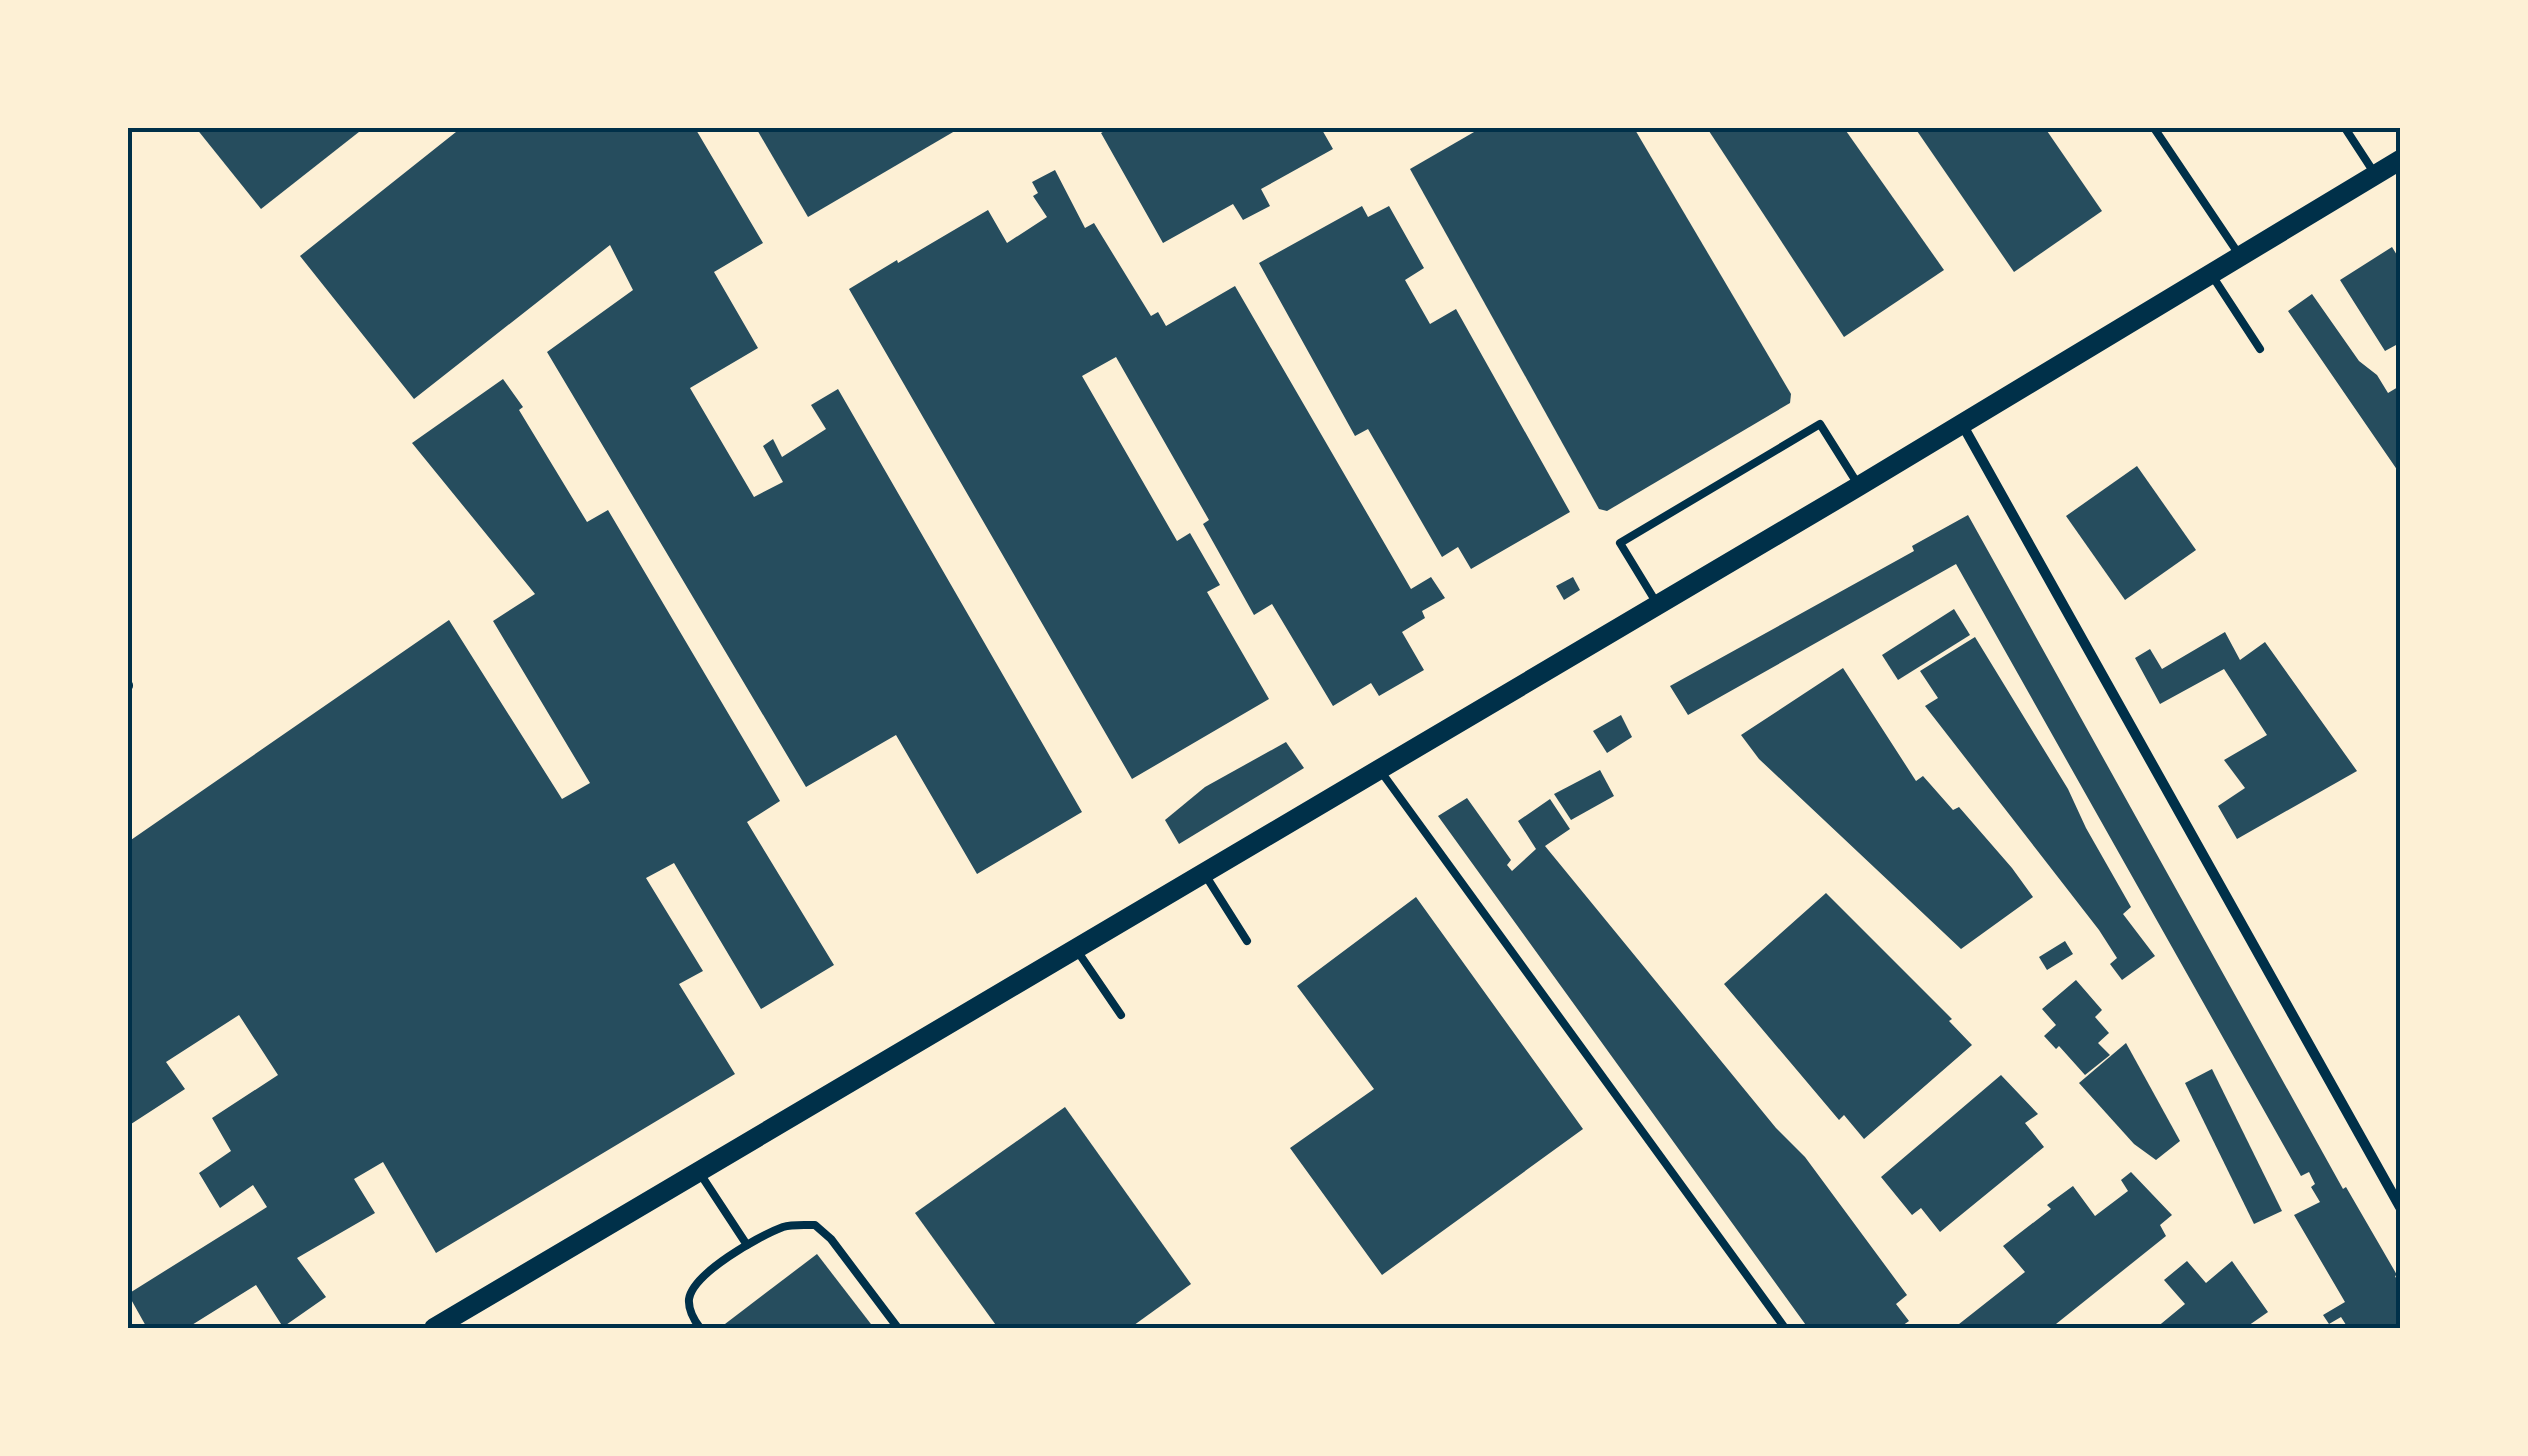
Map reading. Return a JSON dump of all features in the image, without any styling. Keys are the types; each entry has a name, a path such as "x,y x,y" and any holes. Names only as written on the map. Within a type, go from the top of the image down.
{"main road":[{"path":"434,1328 1859,486 2400,160"}],"street":[{"path":"1962,424 2400,1207"}],"lane":[{"path":"2154,128 2240,257"},
{"path":"2346,128 2376,175"},
{"path":"2212,274 2260,348"},
{"path":"1658,604 1620,543 1820,424 1859,486"},
{"path":"1380,769 1785,1328"},
{"path":"1204,873 1247,941"},
{"path":"1076,948 1121,1015"},
{"path":"699,1171 747,1245"},
{"path":"700,1328 692,1318 689,1298 702,1276 747,1245 786,1226 814,1225 831,1239 898,1328"}],"building":[{"path":"196,128 364,128 261,209"},
{"path":"461,128 695,128 763,243 714,272 758,348 690,388 754,497 783,482 763,446 773,439 782,457 826,429 811,405 838,389 1082,812 977,874 896,735 806,787 547,352 633,290 610,245 414,399 300,256"},
{"path":"756,128 960,128 808,217"},
{"path":"1110,128 1321,128 1333,149 1261,189 1270,206 1243,220 1233,204 1163,243 1101,133"},
{"path":"1481,128 1634,128 1791,394 1790,403 1607,511 1599,509 1410,169"},
{"path":"1707,128 1844,128 1944,270 1844,337"},
{"path":"1915,128 2045,128 2102,211 2014,272"},
{"path":"1055,170 1085,228 1094,223 1151,316 1158,312 1166,326 1235,286 1411,589 1431,577 1445,598 1422,611 1425,618 1402,632 1424,670 1379,696 1371,683 1333,706 1272,604 1254,615 1203,524 1209,520 1116,357 1082,376 1177,541 1190,533 1220,585 1207,592 1269,699 1132,779 849,289 988,210 1007,243 1047,217 1033,196 1038,193 1032,182"},
{"path":"1362,206 1368,217 1389,206 1424,268 1405,280 1430,324 1456,309 1570,512 1471,569 1458,547 1442,557 1368,429 1355,436 1259,263"},
{"path":"2392,247 2400,260 2400,353 2396,345 2385,351 2340,280"},
{"path":"2312,294 2359,361 2377,375 2388,393 2398,387 2400,391 2400,474 2288,311"},
{"path":"503,379 523,407 519,410 587,522 608,510 780,801 747,822 834,965 761,1009 674,863 646,878 703,971 679,984 735,1074 436,1253 383,1162 354,1179 375,1213 297,1258 326,1297 283,1327 256,1285 187,1328 147,1328 128,1294 267,1207 253,1185 220,1208 199,1173 231,1151 212,1118 278,1075 239,1015 166,1062 185,1089 128,1126 128,842 449,620 562,799 590,783 493,621 535,594 412,443"},
{"path":"2137,466 2196,550 2125,600 2066,516"},
{"path":"1968,515 2343,1189 2346,1187 2397,1275 2400,1328 2348,1328 2341,1317 2329,1324 2323,1315 2345,1302 2294,1215 2320,1202 2311,1187 2315,1184 2309,1172 2301,1176 1956,564 1688,715 1670,686 1914,551 1912,546"},
{"path":"1573,577 1580,590 1564,600 1556,586"},
{"path":"1954,609 1970,635 1898,680 1882,655"},
{"path":"2225,632 2240,660 2265,642 2357,771 2237,839 2218,806 2245,788 2224,760 2267,735 2224,669 2160,704 2135,658 2150,649 2162,669"},
{"path":"1975,637 2068,789 2131,907 2123,914 2155,956 2122,980 2110,964 2117,958 2099,930 1925,706 1938,698 1920,671"},
{"path":"1843,668 1916,781 1923,776 1953,810 1959,807 2033,897 1961,949 1759,759 1741,735"},
{"path":"1621,715 1632,737 1607,753 1593,731"},
{"path":"1286,742 1304,768 1179,844 1165,820 1205,787"},
{"path":"1600,770 1614,796 1571,820 1554,794"},
{"path":"1467,798 1511,860 1507,865 1512,871 1536,849 1518,821 1550,799 1570,829 1545,846 1776,1128 1805,1157 1907,1295 1896,1304 1909,1321 1899,1328 1808,1328 1438,816"},
{"path":"1826,893 1952,1019 1949,1021 1972,1045 1864,1139 1844,1115 1839,1120 1724,984"},
{"path":"1416,897 1583,1129 1382,1275 1290,1148 1374,1089 1297,986"},
{"path":"2065,941 2073,954 2047,970 2039,957"},
{"path":"2076,980 2102,1010 2095,1017 2109,1033 2098,1043 2110,1055 2085,1075 2059,1046 2056,1049 2044,1036 2056,1025 2042,1009"},
{"path":"2126,1043 2180,1141 2156,1160 2134,1144 2079,1083"},
{"path":"2212,1069 2282,1211 2254,1224 2185,1083"},
{"path":"2001,1075 2038,1114 2025,1123 2044,1147 1940,1232 1921,1208 1912,1215 1881,1177"},
{"path":"1065,1107 1191,1284 1130,1328 998,1328 915,1213"},
{"path":"2131,1172 2172,1215 2160,1225 2166,1236 2051,1328 1954,1328 2025,1272 2003,1246 2051,1209 2047,1205 2073,1186 2095,1216 2128,1191 2121,1180"},
{"path":"817,1254 874,1328 728,1328 725,1324"},
{"path":"2187,1261 2206,1283 2232,1261 2268,1312 2245,1328 2156,1328 2185,1304 2164,1280"}]}
